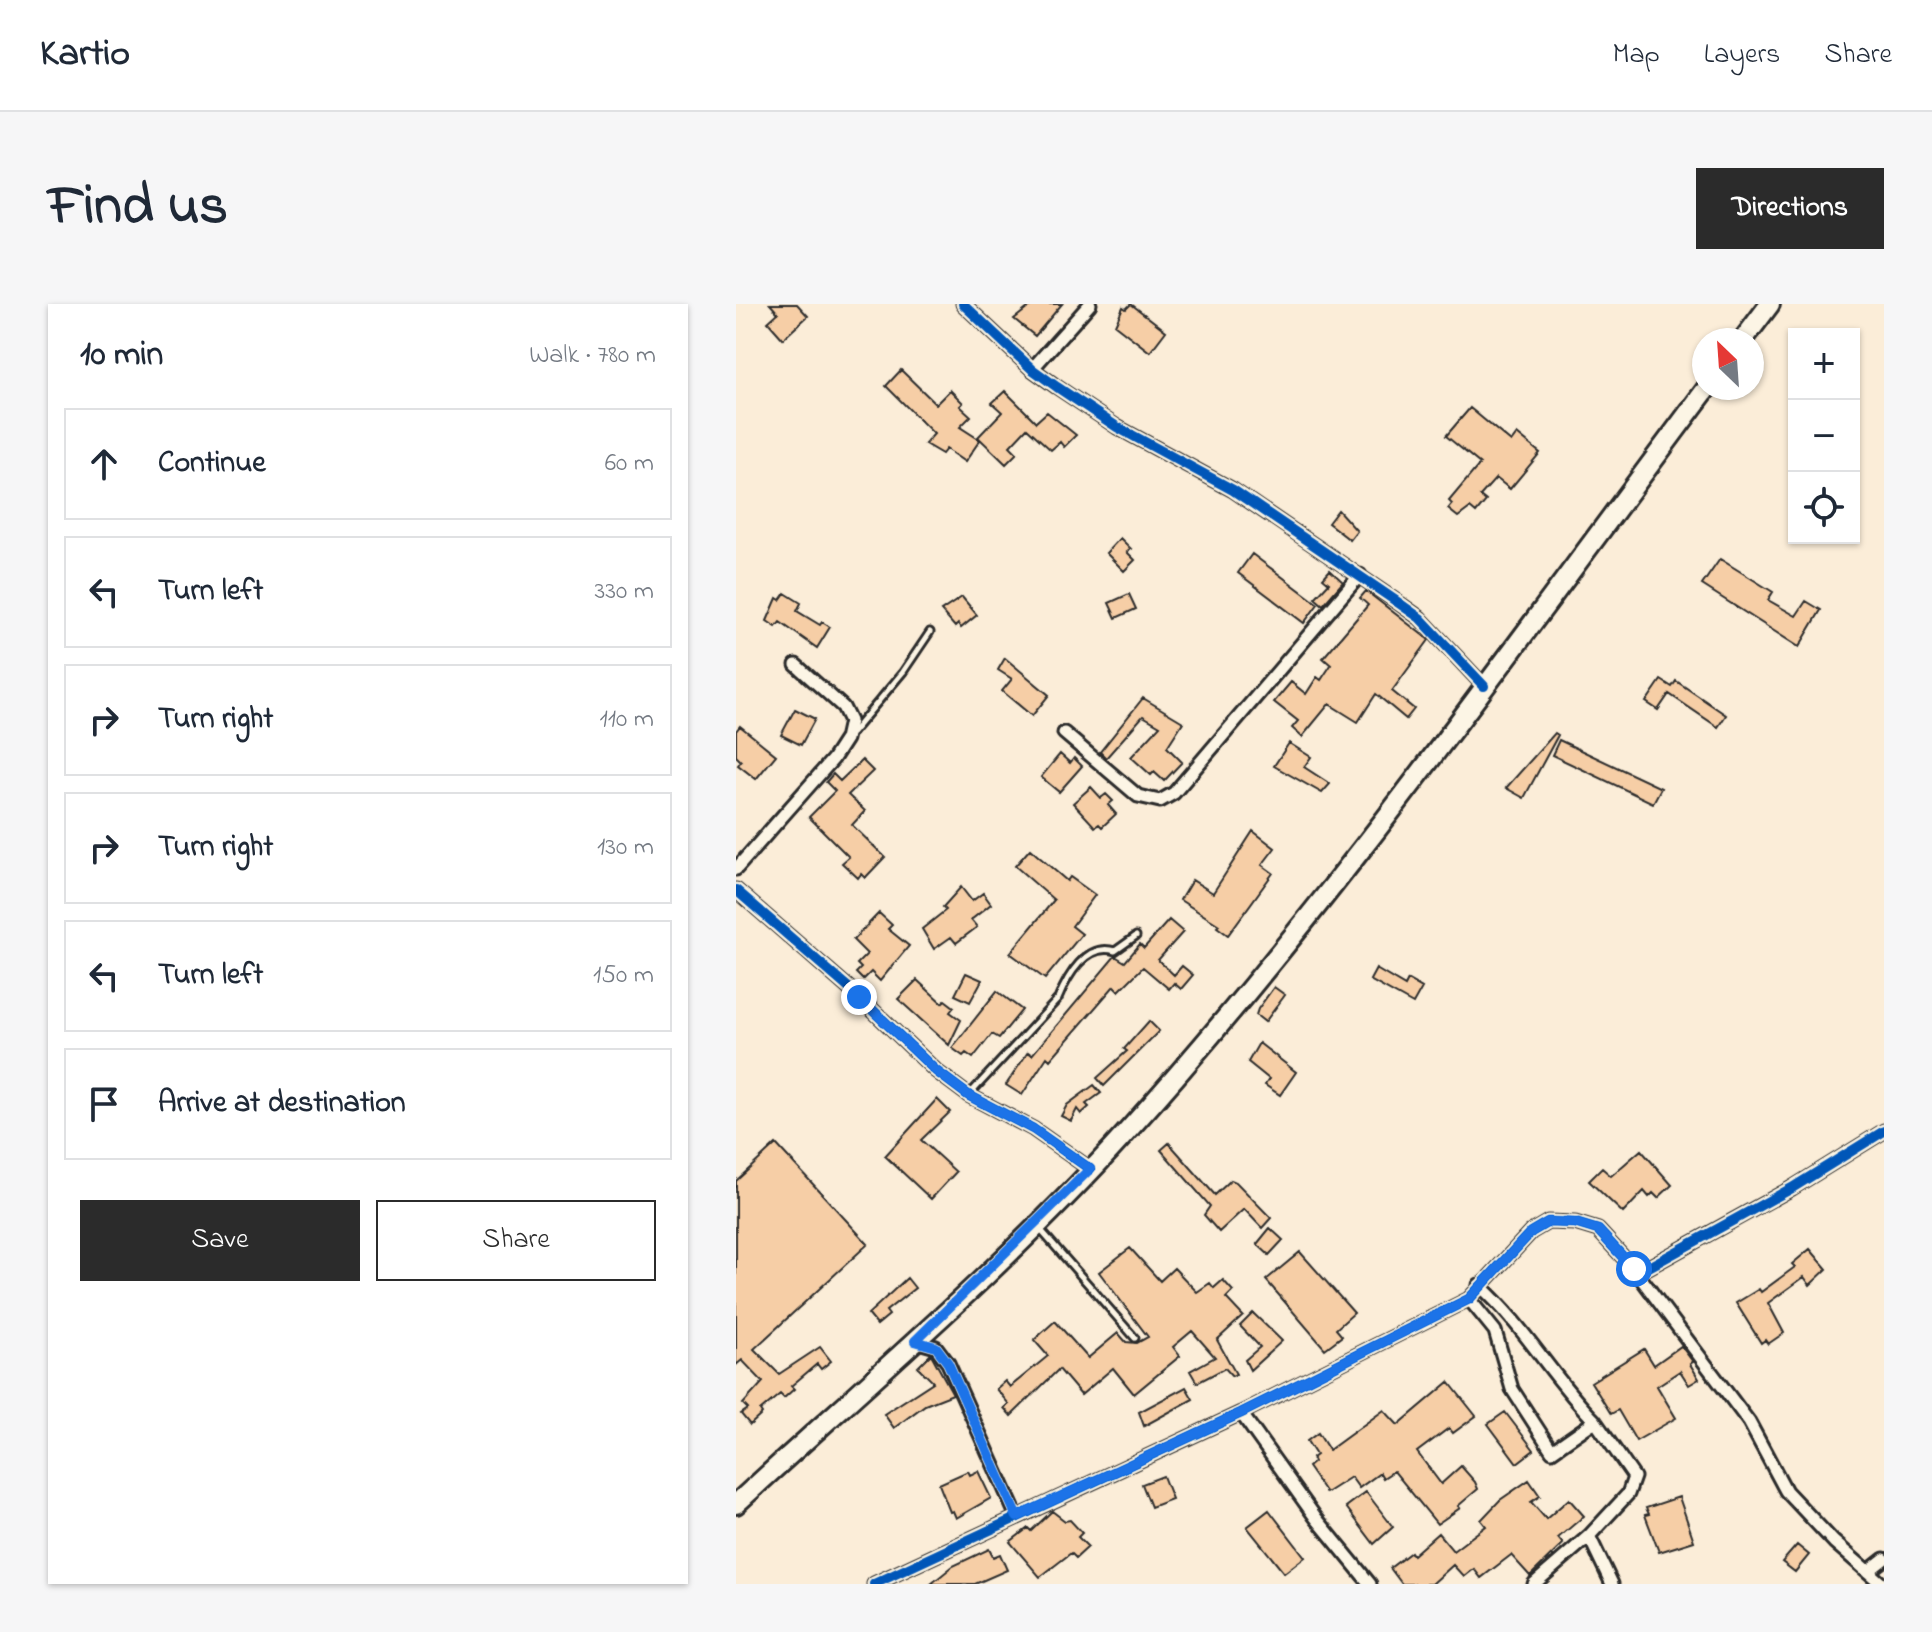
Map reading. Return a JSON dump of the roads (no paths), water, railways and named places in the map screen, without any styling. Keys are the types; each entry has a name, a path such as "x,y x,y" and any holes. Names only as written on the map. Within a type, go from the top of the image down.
{"main road":[{"path":"1752,328 1770,304"},
{"path":"736,1504 915,1341 1035,1224 1191,1059 1380,823 1698,400"}],"street":[{"path":"963,304 1032,369 1117,427 1233,490 1420,618 1484,686"},
{"path":"1032,369 1090,304"},
{"path":"1064,733 1138,796 1160,801 1174,793 1360,575"},
{"path":"736,869 833,759 846,739 850,721 843,707 796,665"},
{"path":"736,890 968,1095 1033,1129 1090,1169"},
{"path":"1634,1269 1660,1262 1884,1131"},
{"path":"874,1584 1241,1413 1469,1299 1479,1285 1539,1226 1557,1221 1598,1230 1634,1269 1749,1422 1786,1491 1834,1542 1870,1570 1882,1584"},
{"path":"1479,1285 1505,1310 1563,1389 1595,1421 1634,1477 1628,1494 1589,1536 1534,1584"},
{"path":"1469,1299 1495,1331 1512,1389 1552,1451 1595,1421"},
{"path":"915,1341 936,1347 948,1363 1017,1517"},
{"path":"1241,1413 1316,1518 1370,1584"},
{"path":"1589,1536 1612,1584"},
{"path":"1870,1570 1884,1559"}],"lane":[{"path":"846,739 903,672 930,632"},
{"path":"968,1095 1058,999 1084,956 1106,948 1115,951 1136,936"},
{"path":"1035,1224 1135,1338"}]}
